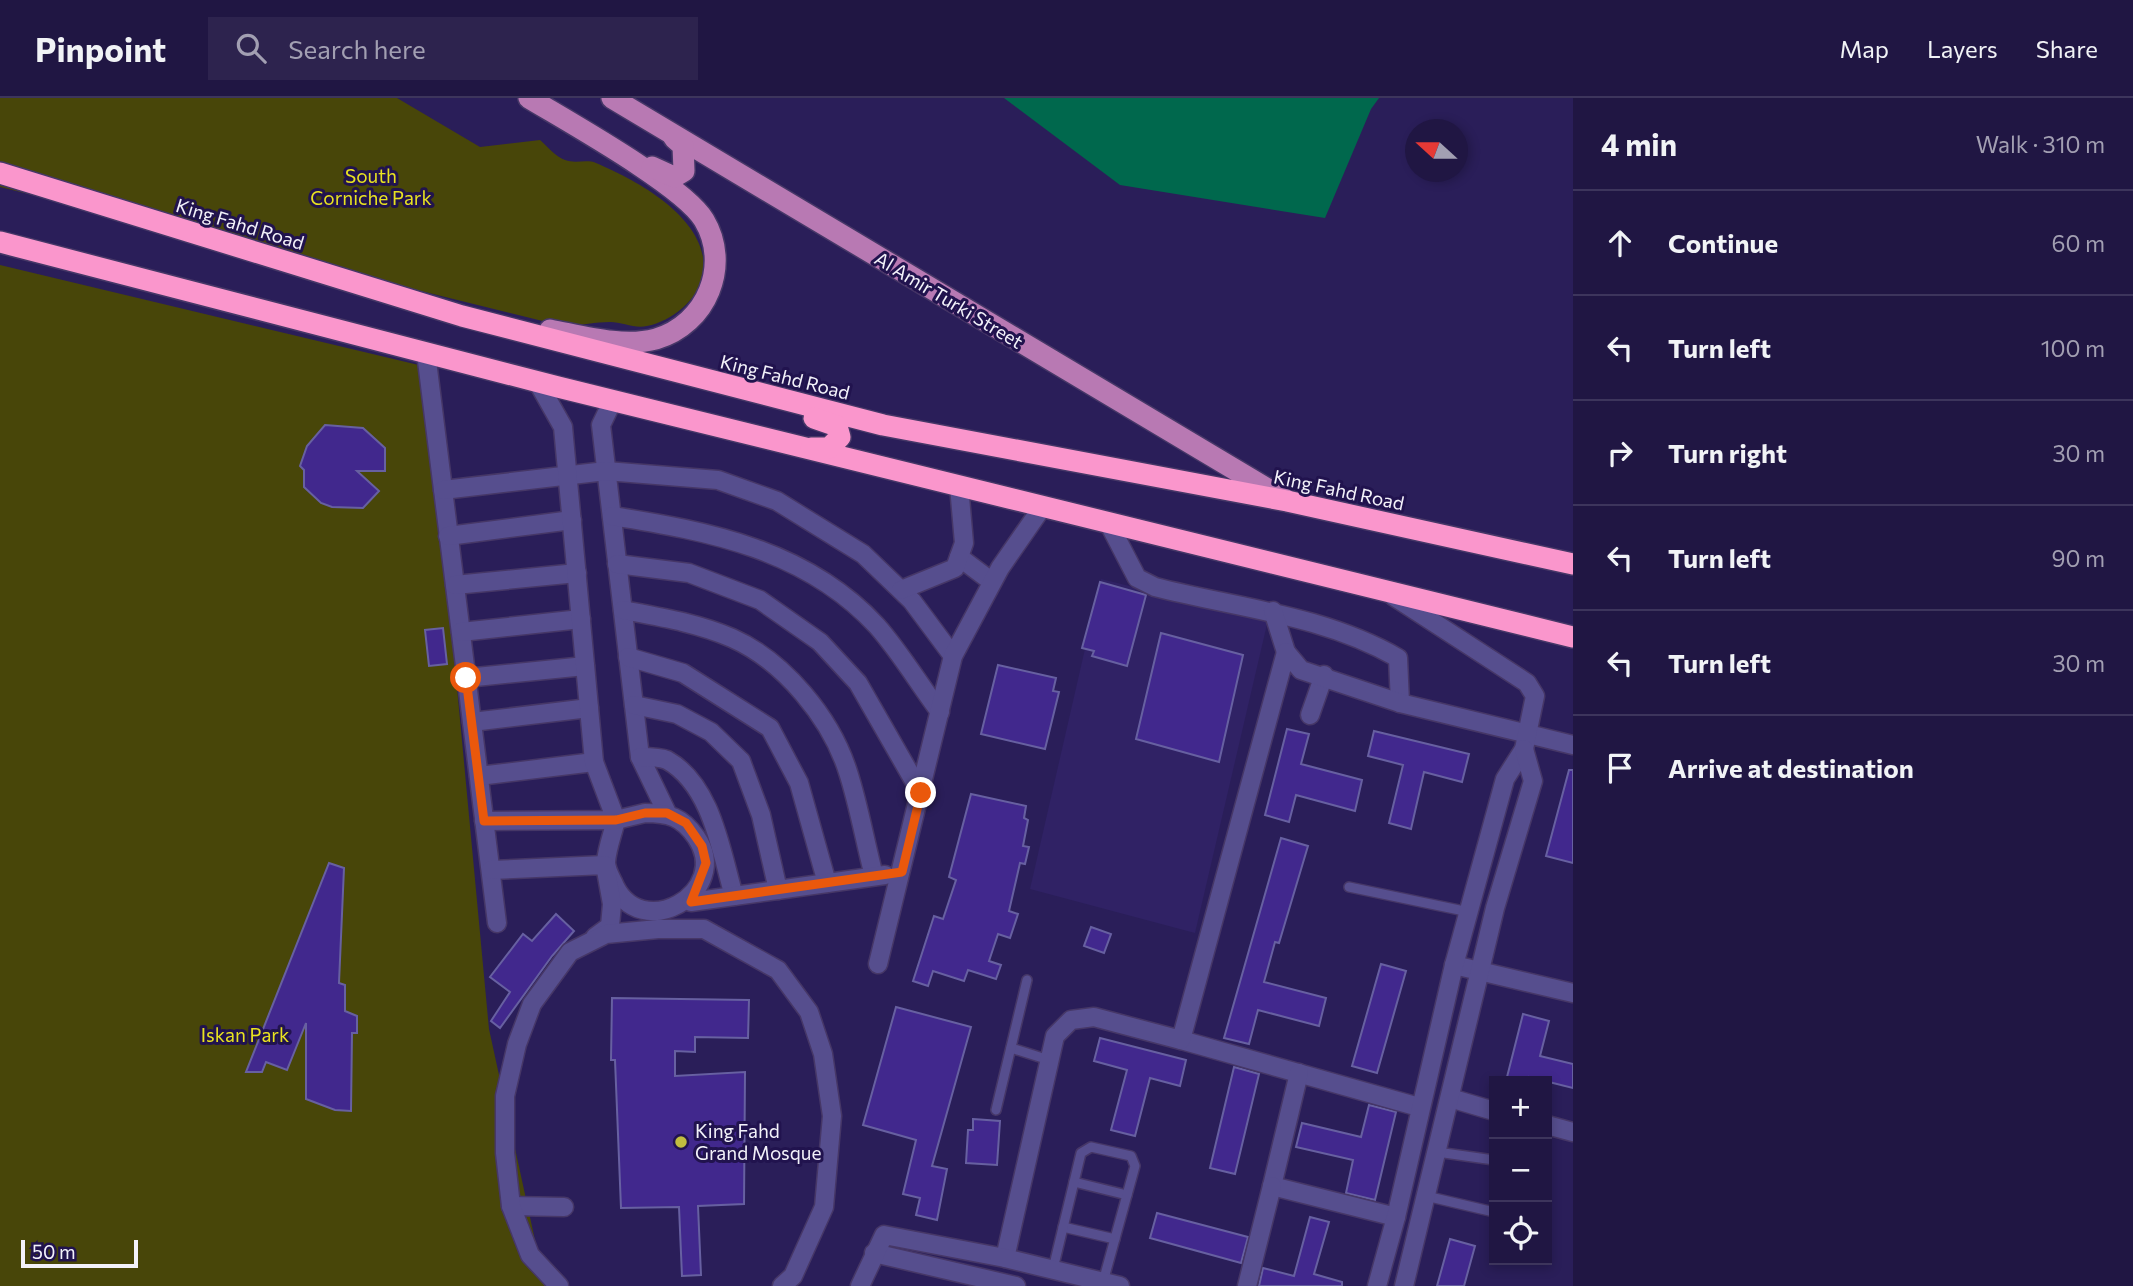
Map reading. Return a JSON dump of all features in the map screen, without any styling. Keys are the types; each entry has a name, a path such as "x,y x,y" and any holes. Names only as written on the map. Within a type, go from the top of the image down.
{"highway":[{"name":"King Fahd Road","path":"0,173 462,316 883,425 1287,501 1573,564"},
{"path":"0,242 537,382 1573,637"},
{"path":"805,405 812,417 837,426 840,437 829,448 806,448"},
{"path":"883,425 858,429 853,440 855,451 886,468"}],"main road":[{"path":"462,316 614,341 655,339 681,328 701,308 712,289 718,256 704,218 672,190 621,155 529,98"},
{"name":"Al Amir Turki Street","path":"612,98 1287,501"},
{"path":"621,155 674,177 684,171 686,159 683,146 664,130"}],"street":[{"path":"426,353 497,923"},
{"path":"537,382 563,427 594,762 616,820 606,865 612,904 610,926 580,947"},
{"path":"613,400 601,425 640,757 667,813"},
{"path":"443,490 606,471 718,480 777,501 863,554 901,590 953,656"},
{"path":"901,590 955,568 964,543 959,486"},
{"path":"877,964 902,872 953,656 992,581 1043,506"},
{"path":"612,516 689,528 769,553 819,575 877,626 940,712"},
{"path":"449,536 572,520"},
{"path":"1109,524 1137,578 1176,592 1273,611 1365,639 1398,658 1400,703"},
{"path":"959,556 992,581"},
{"path":"617,564 690,573 760,600 820,642 858,683 921,793"},
{"path":"454,585 576,573"},
{"path":"1377,1286 1396,1217 1419,1107 1454,965 1505,779 1526,741 1535,696 1527,683 1386,591"},
{"path":"623,610 677,620 733,639 775,666 822,716 848,770 874,876"},
{"path":"1273,611 1286,652 1301,670 1526,741 1573,745"},
{"path":"461,632 581,619"},
{"path":"1181,1040 1286,652"},
{"path":"628,657 683,673 770,728 799,783 827,883"},
{"path":"466,678 585,666"},
{"path":"1310,715 1324,676"},
{"path":"634,705 677,714 711,732 741,761 761,815 778,890"},
{"path":"472,722 589,708"},
{"path":"1404,1286 1495,908 1534,780 1526,741"},
{"path":"640,757 666,759 690,779 707,808 734,896"},
{"path":"479,776 594,762"},
{"path":"484,821 616,820 645,813 667,813 686,823 702,846 706,863 691,902"},
{"path":"606,865 619,899 642,912 678,907 700,884"},
{"path":"491,870 606,865"},
{"path":"691,902 902,872"},
{"path":"691,902 704,929"},
{"path":"559,1286 530,1255 511,1206 505,1153 505,1096 517,1044 532,1004 569,952 606,934 658,929 704,929 778,970 809,1012 823,1054 832,1116 824,1208 793,1276 782,1286"},
{"path":"1454,965 1573,993"},
{"path":"1005,1258 1055,1036 1071,1020 1094,1017 1419,1107"},
{"path":"1247,1286 1298,1073"},
{"path":"1450,1098 1489,1110"},
{"path":"1552,1126 1573,1132"},
{"path":"1272,1186 1396,1217"},
{"path":"511,1206 564,1207"},
{"path":"860,1286 884,1236 1005,1258 1112,1284"},
{"path":"874,1253 1016,1286"}],"lane":[{"path":"1349,887 1469,912"},
{"path":"996,1110 1027,980"},
{"path":"1011,1048 1049,1060"},
{"path":"1053,1269 1081,1153 1091,1147 1131,1156 1135,1166 1115,1239 1112,1284"},
{"path":"1437,1152 1489,1159"},
{"path":"1074,1182 1127,1195"},
{"path":"1426,1196 1489,1211"},
{"path":"1063,1227 1115,1239"}],"shaded area":[{"path":"1004,98 1379,98 1371,109 1325,218 1120,185"},
{"path":"1101,579 1268,620 1195,933 1030,889"}],"green space":[{"name":"South Corniche Park","path":"0,98 397,98 480,147 540,140 562,159 592,162 632,180 669,206 696,237 703,255 703,275 690,301 674,314 656,323 638,327 605,322 567,327 0,187"},
{"name":"Iskan Park","path":"0,265 427,367 489,1029 545,1286 0,1286"}],"building":[{"path":"325,425 363,428 385,448 385,471 357,471 379,491 363,508 332,507 321,503 304,487 304,470 300,466 307,446"},
{"path":"1100,582 1146,595 1127,666 1092,656 1094,651 1082,648"},
{"path":"443,628 447,664 429,666 425,630"},
{"path":"1161,633 1243,655 1219,762 1136,739"},
{"path":"998,665 1056,678 1053,691 1059,692 1045,749 981,734"},
{"path":"1287,729 1309,734 1301,764 1362,780 1355,811 1296,795 1289,822 1265,815"},
{"path":"1374,731 1469,754 1462,782 1424,772 1411,829 1389,823 1403,765 1368,756"},
{"path":"1569,770 1573,770 1573,863 1546,856"},
{"path":"971,794 1026,806 1024,818 1028,820 1023,846 1029,847 1025,864 1020,863 1009,911 1018,914 1010,938 998,934 989,961 1001,965 996,979 968,970 964,981 933,971 928,986 913,981 934,916 943,919 956,880 949,877"},
{"path":"1281,838 1308,846 1279,943 1275,942 1264,982 1326,998 1319,1026 1258,1010 1249,1044 1224,1038"},
{"path":"329,863 344,868 339,983 345,985 345,1011 357,1016 357,1033 352,1033 351,1111 335,1110 306,1099 306,1023 287,1070 266,1062 262,1072 246,1072"},
{"path":"556,914 574,931 552,956 500,1028 491,1021 510,992 490,977 523,934 532,941"},
{"path":"1091,927 1111,934 1104,953 1084,946"},
{"path":"1381,964 1406,971 1377,1073 1352,1066"},
{"name":"King Fahd Grand Mosque","path":"612,998 749,1000 748,1038 695,1037 695,1052 675,1051 675,1076 745,1072 744,1204 698,1206 701,1275 682,1276 679,1207 621,1208 615,1060 611,1060"},
{"path":"896,1007 971,1027 932,1166 947,1169 937,1220 916,1215 920,1198 903,1194 916,1140 863,1125"},
{"path":"1523,1014 1549,1021 1540,1056 1573,1064 1573,1088 1552,1083 1552,1076 1507,1076"},
{"path":"1100,1038 1186,1060 1180,1086 1150,1078 1135,1136 1111,1130 1127,1070 1094,1061"},
{"path":"1234,1067 1259,1074 1235,1174 1210,1168"},
{"path":"1369,1105 1396,1112 1375,1200 1346,1193 1353,1160 1296,1147 1302,1123 1361,1137"},
{"path":"973,1119 1000,1121 997,1165 966,1163 968,1130 973,1130"},
{"path":"1157,1213 1248,1237 1241,1263 1150,1238"},
{"path":"1310,1217 1329,1222 1314,1274 1342,1282 1342,1286 1259,1286 1263,1268 1294,1276"},
{"path":"1450,1239 1475,1246 1464,1286 1437,1286"}],"place":[{"name":"King Fahd Grand Mosque","path":"681,1142"}],"route":[{"path":"466,678 484,821 616,820 630,819 645,813 667,813 686,823 702,846 706,863 691,902 902,872 921,793"}]}
